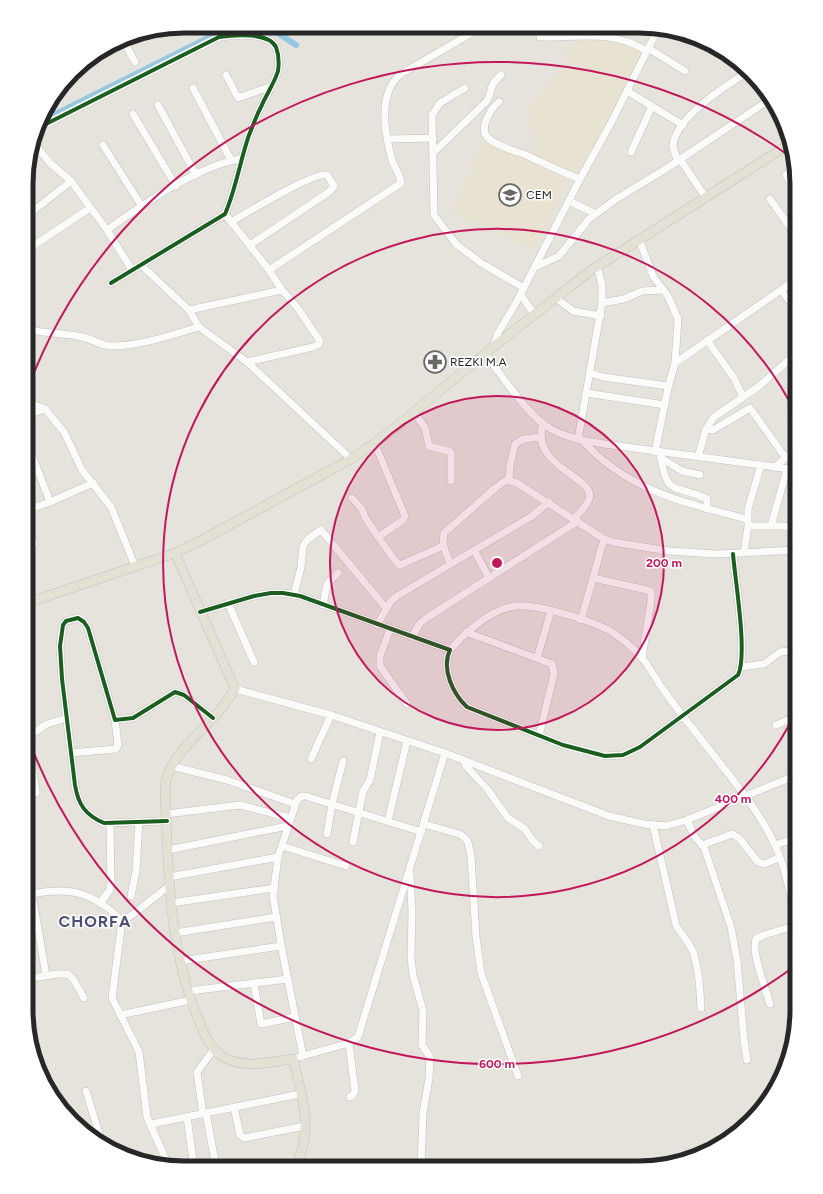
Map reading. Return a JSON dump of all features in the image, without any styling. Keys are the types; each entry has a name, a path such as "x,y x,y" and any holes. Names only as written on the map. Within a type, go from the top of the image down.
{"main road":[{"path":"33,600 175,553 202,540 351,459 375,444 534,314 597,266 785,147"},
{"path":"175,553 235,690 213,718 189,743 171,766 166,778 165,788 169,882 180,961 190,996 206,1038 214,1049 222,1056 234,1062 249,1064 262,1064 293,1059 305,1126 304,1144 297,1161"}],"street":[{"path":"46,124 219,37 244,36 264,38 272,33"},
{"path":"110,283 187,235 225,214 240,159 261,107 278,71 279,60 273,33"},
{"path":"269,270 401,183 392,160 388,139 385,106 390,89 397,78 472,33"},
{"path":"493,347 498,333 522,292 655,34"},
{"path":"540,37 611,37 628,40 685,71"},
{"path":"126,45 135,62"},
{"path":"226,75 238,98 272,86"},
{"path":"434,152 485,104 488,100 492,84 501,75"},
{"path":"706,198 679,159 673,147 683,125 695,110 743,75"},
{"path":"193,88 231,160"},
{"path":"465,88 434,108 431,119 434,152 434,215 456,244 522,292 534,314"},
{"path":"627,91 683,125"},
{"path":"499,102 494,106 485,123 485,132 488,137 503,146 580,179"},
{"path":"535,267 559,256 581,227 596,214 766,102"},
{"path":"158,104 196,175"},
{"path":"631,152 652,106"},
{"path":"133,114 176,186"},
{"path":"388,139 432,138"},
{"path":"103,145 141,205"},
{"path":"38,147 50,163 71,181 132,270"},
{"path":"106,230 141,205 196,175 231,160 240,159"},
{"path":"231,222 308,180 321,174 328,175 334,186 329,192 250,245"},
{"path":"786,175 790,182"},
{"path":"33,211 71,181"},
{"path":"770,199 790,227"},
{"path":"569,201 596,214"},
{"path":"33,246 90,208"},
{"path":"225,214 269,270 282,290 297,307 319,338 320,343 313,347 247,362"},
{"path":"639,239 645,258 662,290 670,300 678,318 675,363 668,386 659,454 663,474 668,484 675,488 707,499 707,509"},
{"path":"141,264 189,310 199,328 247,362 351,459"},
{"path":"580,440 586,393 601,316 602,285 597,266"},
{"path":"675,363 790,284"},
{"path":"189,310 282,290"},
{"path":"602,303 624,299 642,291 662,290"},
{"path":"781,290 790,302"},
{"path":"556,298 573,312 601,316"},
{"path":"33,330 58,335 83,337 102,345 112,346 168,336 199,328"},
{"path":"707,340 734,378 743,397"},
{"path":"485,354 529,411 543,424 551,429 580,440 659,454 698,457 790,469"},
{"path":"698,457 706,429 714,417 773,376 790,360"},
{"path":"590,373 602,377 668,386"},
{"path":"586,393 665,405"},
{"path":"33,404 44,409 64,432 82,470 110,507 135,566"},
{"path":"706,429 713,430 750,408 785,457"},
{"path":"33,414 44,409"},
{"path":"414,412 425,428 429,446 451,452 451,481"},
{"path":"412,637 420,623 576,520 589,500 589,494 575,476 550,460 541,437 543,424"},
{"path":"509,480 510,466 516,444 523,439 541,437"},
{"path":"580,440 604,462 634,482 655,492 748,522 790,528"},
{"path":"375,444 405,516 403,520 378,537"},
{"path":"774,467 790,453"},
{"path":"659,454 682,471 700,475"},
{"path":"33,458 50,502"},
{"path":"744,553 750,499 761,465"},
{"path":"771,526 787,469"},
{"path":"450,564 443,546 443,535 450,527 502,483 509,480 517,483 549,502 604,539 669,551 733,554 790,550"},
{"path":"33,508 93,483"},
{"path":"352,498 362,509 365,517 378,537 400,565 443,546"},
{"path":"377,625 386,608 397,596 532,516 549,502"},
{"path":"294,595 301,567 303,546 308,539 320,530 386,608"},
{"path":"582,620 604,539"},
{"path":"474,550 489,578"},
{"path":"733,554 740,626 741,667 735,679 683,717 640,747 624,755 613,757 590,753 539,736 467,707 457,698 452,687 447,661 450,650 466,632 480,622 510,607 524,605 551,610 582,620 611,632 642,658 683,717 744,797 775,845 790,898"},
{"path":"322,605 326,584 338,573"},
{"path":"593,578 651,592 651,601 642,658"},
{"path":"200,612 228,603 271,593 294,595 450,650"},
{"path":"228,603 254,662"},
{"path":"537,658 551,610"},
{"path":"71,752 116,749 118,745 115,720 88,628 84,622 78,618 66,621 62,630 60,646 71,752 77,793 82,808 95,819 110,823 139,822 240,805 290,818"},
{"path":"390,629 380,656 380,666 407,704"},
{"path":"466,632 552,664 554,670 539,736"},
{"path":"741,667 764,664 780,652 790,651"},
{"path":"235,690 331,715 445,753 608,816 653,825 666,826 687,820 790,778"},
{"path":"115,720 133,718 175,692 184,695 213,718"},
{"path":"311,760 331,715"},
{"path":"33,733 47,724 67,718"},
{"path":"776,725 790,719"},
{"path":"353,842 363,791 370,780 380,732"},
{"path":"388,821 407,741"},
{"path":"293,1059 349,1043 358,1037 445,753"},
{"path":"463,760 466,766 488,790 508,818 525,829 539,846"},
{"path":"327,834 342,761"},
{"path":"171,766 227,780 295,804"},
{"path":"33,768 36,792"},
{"path":"303,1056 281,946 276,917 274,888 278,857 295,804 299,797 302,796 422,832"},
{"path":"687,820 694,836 702,845 728,916 737,960 744,1040 748,1060"},
{"path":"131,896 136,871 139,822"},
{"path":"100,903 110,890 111,883 110,823"},
{"path":"424,824 459,834 468,842 471,856 476,938 481,973 518,1076"},
{"path":"653,825 676,925 692,951 698,974 701,1008"},
{"path":"168,850 288,826"},
{"path":"702,845 732,834 739,838 758,862 764,864 779,858"},
{"path":"775,845 790,840"},
{"path":"282,846 346,866"},
{"path":"122,921 132,915 169,882 278,857"},
{"path":"409,872 412,897 411,958 413,975 423,1011 422,1045 430,1057 428,1085 423,1113 421,1161"},
{"path":"171,903 274,888"},
{"path":"33,894 58,891 76,892 112,910 122,921"},
{"path":"33,900 46,975"},
{"path":"175,933 276,917"},
{"path":"122,921 112,990 115,1006 139,1052 146,1111 166,1160"},
{"path":"770,1004 756,954 755,942 756,939 764,935 790,926"},
{"path":"180,961 281,946"},
{"path":"33,978 46,975 68,974 73,979 84,998"},
{"path":"120,1015 190,996 254,983 288,979"},
{"path":"254,983 259,1020 261,1024 295,1017"},
{"path":"349,1043 355,1091 350,1097"},
{"path":"214,1049 197,1072 215,1161"},
{"path":"86,1091 99,1135"},
{"path":"151,1124 300,1094"},
{"path":"234,1107 241,1138 305,1126"},
{"path":"187,1117 193,1161"}],"shaded area":[{"path":"590,39 624,41 641,52 584,174 576,176 535,158 529,108 549,82 570,63 563,52 574,41"},
{"name":"CEM","path":"483,140 568,178 536,250 451,213"}],"waterway":[{"path":"49,118 219,33"},
{"path":"278,33 296,45"}],"cycle path":[{"path":"46,124 219,37 242,35 258,37 272,42 276,47 278,53 278,71 249,135 225,214 111,283"},
{"path":"200,612 254,596 271,593 283,593 300,596 450,650 447,665 450,681 457,695 467,707 563,745 605,756 623,755 640,747 738,675 741,665 742,651 733,554"},
{"path":"167,821 104,823 97,820 87,812 80,803 76,792 62,679 60,646 63,625 66,621 78,618 84,622 88,628 115,720 133,718 175,692 184,695 213,718"}],"place":[{"name":"CEM","path":"510,195"},
{"name":"REZKI M.A","path":"435,362"}],"district":[{"name":"CHORFA","path":"95,921"}]}
